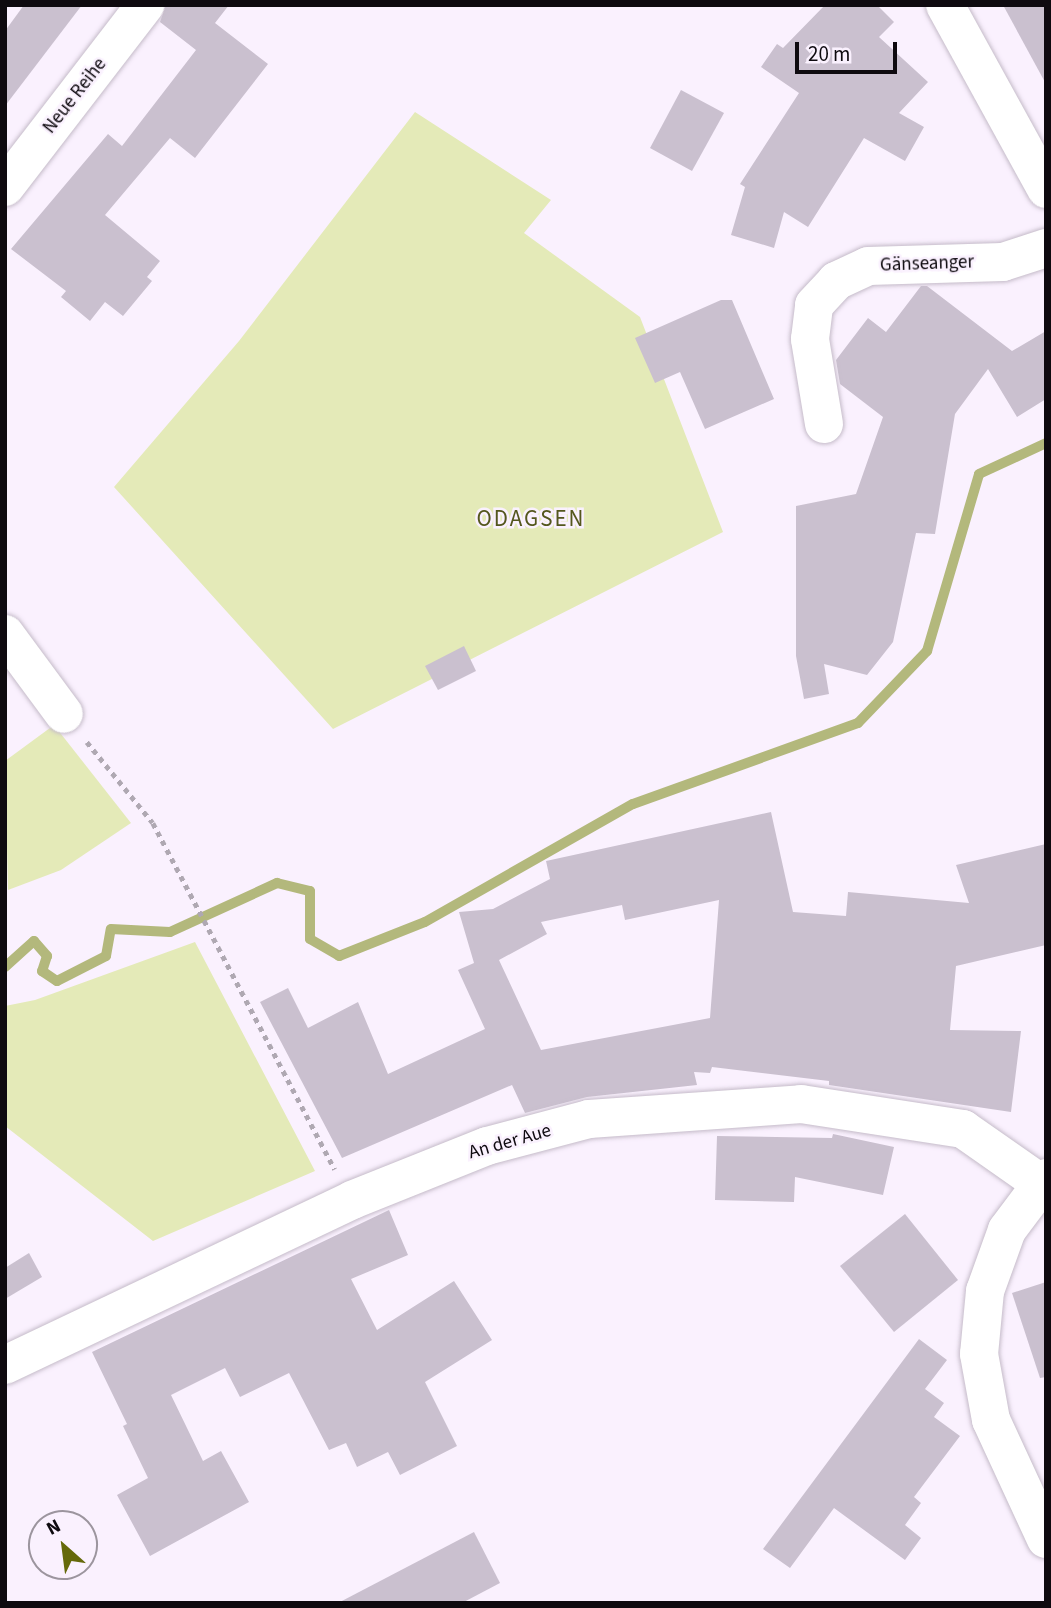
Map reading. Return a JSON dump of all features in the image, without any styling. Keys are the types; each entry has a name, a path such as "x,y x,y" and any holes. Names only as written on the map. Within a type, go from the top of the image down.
{"street":[{"name":"Neue Reihe","path":"5,187 145,5"},
{"path":"945,5 1046,188"},
{"name":"Gänseanger","path":"824,424 810,339 814,305 836,281 868,266 1003,262 1046,248"},
{"path":"5,634 64,713"},
{"name":"An der Aue","path":"5,1365 352,1200 487,1146 589,1119 802,1104 963,1129 1043,1180"},
{"path":"1043,1180 1007,1230 985,1291 979,1354 991,1420 1046,1539"}],"path":[{"path":"64,713 153,823 212,942 352,1200"}],"green space":[{"path":"415,112 551,200 524,233 640,317 723,532 333,729 114,487 239,341"},
{"path":"54,725 131,823 61,870 8,890 5,761"},
{"path":"195,942 315,1171 153,1241 5,1126 5,1006 35,1000"}],"building":[{"path":"24,5 82,5 5,106 5,31"},
{"path":"166,5 229,5 215,23 268,64 195,158 170,138 105,215 160,261 147,277 152,281 123,316 105,302 90,321 61,297 66,291 11,249 108,134 122,146 196,50 160,22"},
{"path":"825,5 877,5 894,22 879,37 928,82 899,113 924,127 905,161 864,138 808,227 784,212 774,248 731,235 745,187 740,184 799,93 761,67 777,44 783,48"},
{"path":"1003,5 1046,5 1046,84"},
{"path":"681,90 724,113 692,171 650,148"},
{"path":"921,286 927,286 1012,351 1046,331 1046,399 1017,417 988,369 955,414 935,534 916,533 893,642 867,675 824,664 829,694 804,699 796,656 796,506 856,494 883,417 840,384 836,360 868,318 886,332"},
{"path":"721,300 732,300 774,399 705,429 680,372 655,383 635,338"},
{"path":"464,646 476,671 438,690 425,666"},
{"path":"771,812 793,912 846,916 848,892 969,903 956,865 1046,844 1046,945 956,966 950,1030 1021,1031 1011,1112 829,1085 829,1081 712,1067 710,1073 694,1072 697,1085 587,1097 525,1113 512,1085 342,1158 260,1002 288,988 308,1028 358,1002 388,1074 485,1029 458,970 474,963 459,912 493,909 550,879 546,861","holes":["719,900 710,1018 541,1050 499,960 547,934 541,922 622,905 625,920"]},
{"path":"833,1134 894,1147 883,1195 795,1177 794,1202 715,1200 717,1136 832,1138"},
{"path":"389,1210 408,1255 351,1279 377,1330 454,1281 492,1340 425,1382 457,1446 400,1475 388,1452 357,1467 346,1443 329,1450 289,1373 240,1397 225,1368 171,1395 203,1461 221,1451 249,1502 150,1556 117,1495 148,1478 123,1426 127,1424 92,1352"},
{"path":"905,1214 958,1280 894,1332 840,1266"},
{"path":"29,1253 42,1277 5,1299 5,1268"},
{"path":"1046,1282 1046,1377 1040,1378 1012,1293"},
{"path":"919,1339 947,1360 925,1389 944,1403 934,1417 960,1436 914,1497 921,1503 905,1525 921,1538 905,1560 834,1508 790,1568 763,1549"},
{"path":"474,1532 500,1583 462,1603 338,1603"}],"waterway":[{"path":"5,967 34,941 47,956 42,971 57,981 106,956 111,929 170,932 277,883 310,891 310,939 339,956 425,922 633,804 858,723 927,651 979,474 1046,443"}],"district":[{"name":"ODAGSEN","path":"531,519"}]}
